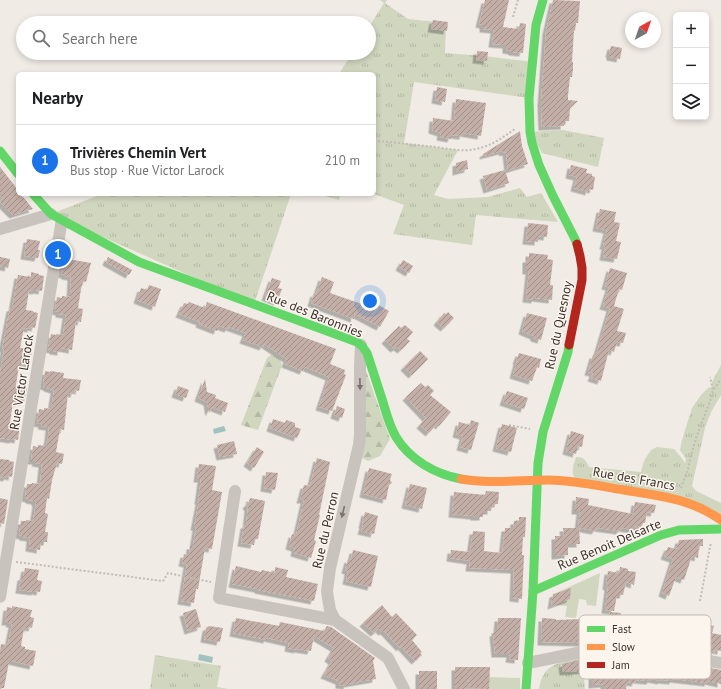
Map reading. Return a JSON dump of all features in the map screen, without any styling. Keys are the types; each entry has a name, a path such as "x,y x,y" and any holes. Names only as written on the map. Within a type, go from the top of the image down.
{"street":[{"name":"Rue du Quesnoy","path":"526,689 533,591 538,463 543,432 568,352 582,280 580,256 575,239 552,196 532,144 529,117 529,98 536,25 543,0"},
{"path":"0,151 16,171"},
{"name":"Rue des Baronnies","path":"35,196 51,214 139,262 355,341 367,354 394,432 402,445 416,460 436,473 451,478 472,480 537,480"},
{"path":"0,229 51,214"},
{"name":"Rue Victor Larock","path":"0,597 4,564 62,220"},
{"name":"Rue du Perron","path":"335,620 330,610 327,592 330,568 360,440 361,346"},
{"name":"Rue des Francs","path":"537,480 577,482 679,499 713,514 721,520"},
{"path":"235,491 219,598 335,620 385,655 390,661 404,689"},
{"name":"Rue Benoit Delsarte","path":"533,591 661,535 679,530 721,529"},
{"path":"528,663 579,653"},
{"path":"711,661 721,663"}],"path":[{"path":"513,17 518,0"},
{"path":"376,141 461,150 475,149 493,144 529,117"},
{"path":"710,377 714,390"},
{"path":"679,499 696,438 714,390 721,379"},
{"path":"509,424 543,432"},
{"path":"700,601 712,538"},
{"path":"4,564 163,580 168,573 221,584"},
{"path":"468,680 471,689"}],"green space":[{"path":"380,0 387,0 385,3 408,19 446,23 445,53 533,62 529,98 414,82 404,143 458,150 434,195 448,199 488,197 520,188 527,197 541,193 558,222 476,215 472,245 393,234 404,205 376,195 376,72 340,72 348,60 376,60 376,16 384,3"},
{"path":"563,130 604,138 598,167 542,153 530,132"},
{"path":"97,196 290,196 254,304 51,214"},
{"path":"326,196 340,196 339,200"},
{"path":"271,355 278,358 282,365 258,430 241,425 267,358"},
{"path":"721,365 721,395 711,412 705,428 692,486 696,491 721,503 721,515 574,477 573,469 576,457 584,459 589,467 641,472 645,459 651,450 657,447 674,449 685,463 686,459 680,450 692,408 701,395 708,388 712,387 712,382"},
{"path":"366,371 390,439 380,456 368,461 357,455"},
{"path":"600,573 596,606 587,605 586,600 579,599 576,618 565,617 567,606 556,605 556,593"},
{"path":"155,655 221,666 217,687 228,689 150,689"},
{"path":"579,659 579,679 584,679 585,689 539,689 544,674 549,669 554,665"},
{"path":"488,677 520,678 520,689 487,689"}],"water":[{"path":"224,426 226,431 214,434 213,429"},
{"path":"199,654 213,657 212,663 198,660"}],"building":[{"path":"485,0 509,0 503,27 519,29 520,23 526,24 523,53 506,50 506,45 492,44 494,30 483,29 483,25 479,24"},
{"path":"553,0 580,1 578,23 576,23 575,31 574,30 573,69 572,77 570,77 568,96 568,100 578,101 570,108 569,121 564,121 564,126 542,127 541,103 546,31"},
{"path":"433,20 448,22 447,31 431,29"},
{"path":"611,46 622,48 620,59 610,57 609,54"},
{"path":"477,51 488,52 487,61 476,60"},
{"path":"437,87 447,89 445,102 435,100"},
{"path":"456,99 486,103 481,136 463,133 463,136 452,135 451,139 440,137 441,133 432,130 433,118 454,121"},
{"path":"520,131 522,146 528,164 508,170 506,152 503,153 502,151 483,156 483,154"},
{"path":"467,160 468,169 456,172 456,163"},
{"path":"571,165 587,169 586,173 592,174 592,176 595,177 593,190 589,189 589,192 574,188 577,177 569,175"},
{"path":"0,167 16,187 16,196 22,196 33,209 13,215 0,202 3,198 0,196"},
{"path":"505,170 509,183 487,190 483,176"},
{"path":"600,209 616,212 614,222 620,223 616,241 621,242 617,259 603,257 605,246 603,246 607,230 596,228"},
{"path":"528,223 548,225 547,237 538,236 538,242 526,241"},
{"path":"27,239 40,241 38,258 24,256"},
{"path":"529,253 548,255 547,259 553,260 550,285 553,285 552,300 535,298 535,300 526,299 529,271 526,271 526,259 529,259"},
{"path":"0,257 10,259 8,268 0,266"},
{"path":"108,257 132,270 129,275 106,262"},
{"path":"68,259 91,263 86,282 83,281 81,289 78,308 83,309 81,322 76,321 72,350 61,348 61,352 48,349 51,334 63,335 66,315 59,314 59,312 55,311 57,297 70,297 71,277 61,274 63,260"},
{"path":"403,260 413,266 409,273 399,267"},
{"path":"610,268 627,273 622,290 619,289 614,306 624,309 617,331 626,333 623,343 617,342 614,352 609,350 601,381 591,378 593,373 588,372 593,355 596,355 610,308 603,306 609,287 605,286"},
{"path":"31,272 44,276 42,291 29,290 26,310 38,313 35,328 24,328 20,348 28,348 27,350 32,350 30,365 19,365 16,385 22,385 21,386 27,388 24,402 13,402 10,422 20,425 18,440 13,440 0,438 0,373 4,349 2,349 18,275 31,277"},
{"path":"322,277 334,282 330,293 373,308 375,303 389,311 380,327 355,314 354,319 311,303"},
{"path":"272,278 281,281 278,288 282,289 277,302 265,297"},
{"path":"149,285 161,289 155,307 137,300 141,288 147,290"},
{"path":"189,302 205,308 207,302 336,349 330,364 345,370 344,374 346,375 332,411 319,407 329,377 305,367 303,371 285,364 287,359 264,344 263,347 243,340 246,333 229,327 228,329 219,326 217,331 199,324 200,322 179,314 184,303 188,304"},
{"path":"448,312 454,318 444,328 437,322 444,313 446,314"},
{"path":"527,313 547,318 541,340 522,331"},
{"path":"405,325 413,332 407,339 410,341 401,350 397,347 394,349 385,340 399,326 401,328"},
{"path":"420,351 428,359 412,375 404,367"},
{"path":"519,353 541,359 539,368 537,367 532,381 513,375"},
{"path":"45,371 64,373 63,378 81,380 79,391 75,390 74,394 68,393 64,430 60,429 56,452 64,454 62,464 57,463 49,499 47,498 45,513 48,514 45,532 48,532 47,542 41,542 40,550 29,548 30,538 19,535 21,521 33,521 36,503 35,501 25,498 27,484 40,484 42,464 35,463 36,461 31,461 33,446 46,446 48,437 49,427 41,426 42,424 37,423 39,409 51,409 54,390 43,386"},
{"path":"205,379 207,392 216,395 215,398 228,403 225,412 212,407 209,413 207,402 198,398"},
{"path":"421,383 425,387 428,385 434,391 430,395 451,412 439,426 437,424 429,433 420,425 426,418 406,397"},
{"path":"178,386 189,390 186,398 175,394"},
{"path":"507,391 528,398 524,409 503,402"},
{"path":"337,406 345,409 342,418 334,415"},
{"path":"273,419 285,423 286,420 295,423 295,427 301,429 297,438 270,428"},
{"path":"471,420 479,423 471,450 460,447 463,436 456,434 459,422 470,425"},
{"path":"502,424 517,428 511,452 496,448"},
{"path":"571,431 584,435 582,447 578,446 576,454 566,451"},
{"path":"234,441 237,454 220,457 217,445"},
{"path":"257,447 264,452 254,468 247,463"},
{"path":"317,458 330,462 314,540 316,541 311,558 294,553 295,548 289,546 292,534 296,535 304,500 300,500 304,485 310,486"},
{"path":"0,459 14,462 12,477 0,477"},
{"path":"199,464 216,466 212,490 222,492 212,549 205,548 194,603 181,601 187,564 182,563 184,554 189,555 190,546 193,546 196,527 194,527 201,479 197,479"},
{"path":"369,468 392,474 390,480 392,483 389,485 386,500 363,494"},
{"path":"266,472 278,473 275,490 264,488"},
{"path":"410,484 427,488 422,509 405,505"},
{"path":"486,491 499,492 498,504 491,507 491,511 483,511 483,517 452,514 454,492 485,495"},
{"path":"576,497 589,499 588,505 633,514 635,502 656,505 654,513 647,512 645,523 643,523 641,527 636,526 635,530 621,528 620,531 597,528 595,531 579,528 580,544 568,544 568,555 555,556 555,536 564,536 563,528 578,528 580,511 575,511"},
{"path":"0,498 8,500 4,524 0,523"},
{"path":"250,498 265,501 258,539 255,539 254,545 241,543 244,525 246,525 248,508 246,505"},
{"path":"365,512 378,516 374,534 361,531"},
{"path":"519,517 526,517 522,555 524,555 522,599 513,598 514,570 469,568 470,561 450,558 451,550 470,552 473,531 485,532 484,551 502,553 505,528 513,528 514,521 519,521"},
{"path":"703,539 703,546 699,546 698,558 692,556 684,580 676,577 669,596 662,593 673,559 664,556 668,547 676,549 679,540"},
{"path":"353,550 378,556 371,587 346,581 348,571 345,570 348,559 351,560"},
{"path":"236,566 261,572 262,570 275,573 275,567 288,570 286,577 318,584 314,601 232,584"},
{"path":"620,567 628,569 628,571 636,572 634,585 626,582 623,595 617,595 614,611 605,610 608,587 606,586 608,571 619,573"},
{"path":"25,568 39,570 37,580 42,581 40,592 19,590 21,577 23,577"},
{"path":"571,588 570,599 551,606 553,594"},
{"path":"382,605 392,617 396,613 417,635 412,640 422,652 420,653 422,655 415,661 384,631 382,632 379,629 374,633 363,623"},
{"path":"12,606 32,610 30,617 34,618 32,628 24,628 21,646 25,647 25,649 36,651 33,666 11,661 9,662 4,688 0,688 1,644 8,644 12,624 9,624 10,622 5,622 7,607 12,608"},
{"path":"196,609 201,627 188,631 183,613"},
{"path":"610,612 621,613 621,615 610,615"},
{"path":"236,618 279,626 280,622 324,631 327,626 331,627 375,658 373,661 376,679 347,684 347,686 339,685 339,681 324,675 332,661 328,658 334,648 314,636 311,651 288,648 289,643 233,633"},
{"path":"498,618 521,618 518,660 509,659 510,654 495,654 493,633 497,630"},
{"path":"542,618 556,620 579,619 579,643 541,642"},
{"path":"209,626 223,628 220,642 204,639 206,628"},
{"path":"711,626 714,626 712,633 721,635 721,651 715,650 714,654 711,653"},
{"path":"578,660 579,671 563,672 562,664"},
{"path":"455,667 490,667 489,689 455,689"},
{"path":"711,668 721,670 721,684 708,681 708,683 673,679 711,679"},
{"path":"419,671 437,671 437,689 419,689"},
{"path":"592,679 651,679 650,681 636,680 635,683 627,682 626,689 604,689 604,684 592,685"},
{"path":"651,679 673,679 673,681"}],"traffic: fast":[{"path":"543,0 536,25 529,98 530,132 539,165 577,244"},
{"path":"0,151 16,171"},
{"path":"35,196 51,214 139,262 357,342 367,353 390,423 396,437 408,453 433,470 461,479"},
{"path":"526,689 533,591 538,463 543,432 569,345"},
{"path":"533,591 661,535 679,530 721,529"}],"traffic: slow":[{"path":"461,479 494,482 558,480 650,494 686,502 721,520"}],"traffic: jam":[{"path":"569,345 582,280 582,268 577,244"}],"place":[{"name":"Trivières Chemin Vert","path":"58,254"}]}
